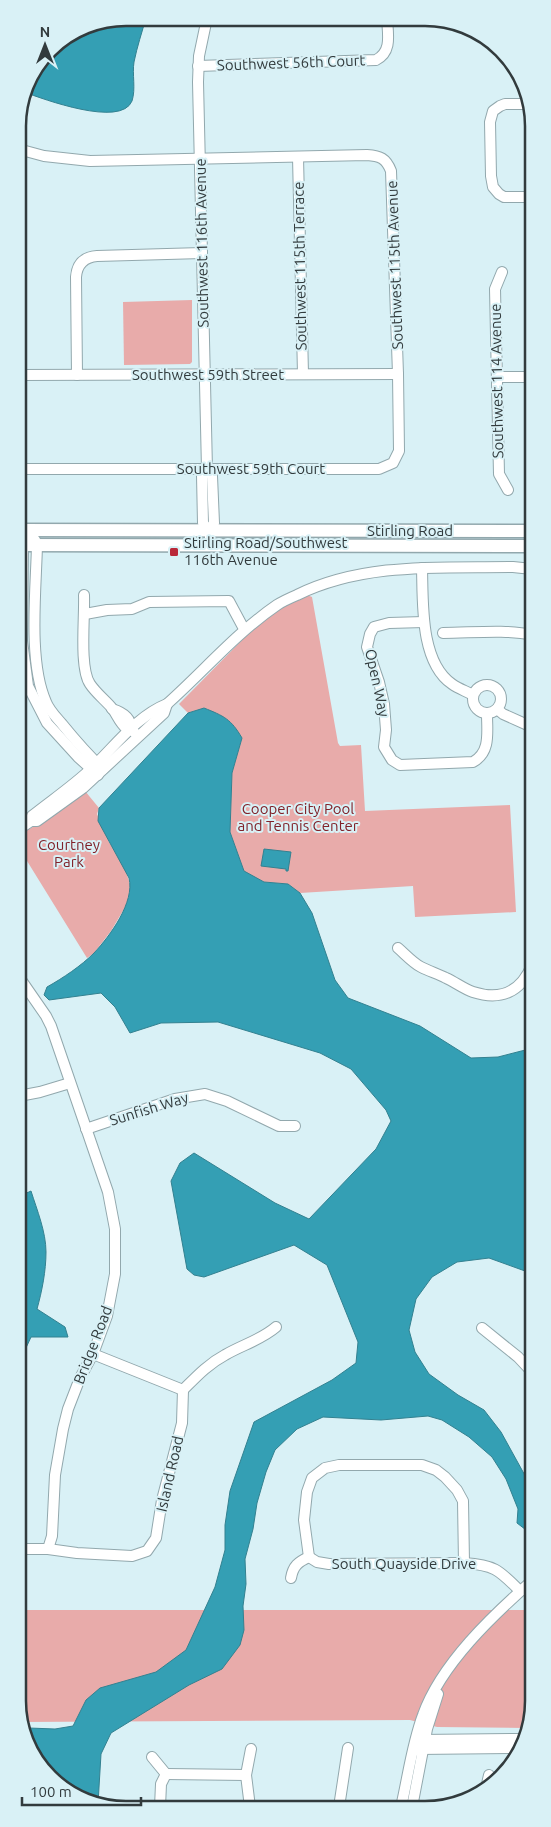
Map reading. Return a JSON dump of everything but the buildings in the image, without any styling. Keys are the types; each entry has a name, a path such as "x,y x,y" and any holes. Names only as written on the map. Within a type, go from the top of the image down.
{"main road":[{"name":"Stirling Road","path":"26,530 210,532 525,531"},
{"name":"Stirling Road","path":"26,545 525,546"}],"street":[{"name":"Southwest 116th Avenue","path":"205,26 198,66 206,375 207,469 202,476 203,523 210,532 210,546"},
{"name":"Southwest 56th Court","path":"198,66 376,60 383,56 388,46 387,26"},
{"path":"522,104 505,104 496,108 490,122 491,176 496,191 504,196 525,197"},
{"path":"26,152 90,162 298,157"},
{"name":"Southwest 115th Avenue","path":"298,157 375,156 384,159 391,171 398,374"},
{"name":"Southwest 115th Terrace","path":"298,157 303,374"},
{"path":"77,375 76,277 77,268 82,261 92,256 202,253"},
{"name":"Southwest 114 Avenue","path":"502,272 495,289 497,377 500,474 508,490"},
{"name":"Southwest 59th Street","path":"26,375 398,374"},
{"name":"Southwest 59th Court","path":"26,469 379,469 389,466 396,460 399,451 398,374"},
{"path":"497,377 525,377"},
{"path":"26,532 37,545 35,648 40,684 46,703 54,715 97,769"},
{"path":"97,769 131,729 158,708 167,704 244,629 278,604 309,589 346,576 383,570 422,568 525,568"},
{"path":"422,568 424,622 431,651 445,678 453,685 473,695"},
{"path":"84,594 84,660 89,683 112,709 121,712 125,716 132,726 131,729 139,737"},
{"path":"85,614 107,610 132,610 149,602 229,601 244,629"},
{"name":"Open Way","path":"424,622 389,623 374,627 370,634 367,647 384,704 386,730 384,747 392,760 400,765 474,762 481,758 486,748 487,714"},
{"path":"443,633 499,633 514,631 525,633"},
{"path":"26,671 28,686 47,723 78,757 97,769"},
{"path":"491,686 496,688 501,696 497,709 487,714 475,708 472,699 478,688 491,686"},
{"path":"26,824 31,821 32,816 139,737 164,713 167,704"},
{"path":"497,709 525,724"},
{"path":"398,948 420,967 439,974 472,992 502,995 525,981"},
{"name":"Bridge Road","path":"26,988 46,1016 108,1192 115,1229 115,1274 107,1316 93,1354 77,1386 63,1429 55,1475 52,1536 48,1549"},
{"path":"26,1095 70,1083"},
{"name":"Sunfish Way","path":"86,1129 175,1099 205,1094 227,1101 279,1126 296,1126"},
{"path":"93,1354 183,1390 206,1367 266,1336 276,1327"},
{"path":"482,1328 525,1364"},
{"name":"Island Road","path":"26,1549 132,1556 147,1551 156,1538 162,1500 182,1423 183,1390"},
{"path":"291,1578 293,1568 309,1556 304,1520 307,1492 312,1478 325,1468 339,1465 422,1465 436,1470 457,1490 463,1501 464,1563"},
{"name":"South Quayside Drive","path":"309,1556 318,1562 329,1564 464,1563 486,1565 502,1572 520,1591"},
{"path":"403,1801 419,1744 446,1673 482,1628 525,1587"},
{"path":"419,1744 517,1739"},
{"path":"419,1744 512,1748"},
{"path":"413,1801 419,1744"},
{"path":"340,1801 348,1748"},
{"path":"249,1801 246,1774 250,1749"},
{"path":"152,1757 166,1774"},
{"path":"166,1774 246,1774"},
{"path":"160,1801 161,1784 166,1774"}],"green space":[{"path":"192,300 192,362 190,364 124,365 123,302"},
{"name":"Cooper City Pool and Tennis Center","path":"307,595 312,597 338,743 340,746 361,745 365,811 510,805 516,912 415,917 413,886 300,893 288,884 264,882 244,872 230,832 232,773 242,738 204,708 188,713 179,704 252,630 279,609"},
{"name":"Courtney Park","path":"85,791 99,808 97,814 109,842 124,866 131,887 127,904 111,931 94,953 87,958 26,859 26,831"},
{"path":"26,1610 525,1610 525,1708 521,1728 437,1727 410,1720 28,1722 26,1701"}],"water":[{"path":"144,26 134,62 132,101 125,109 113,112 98,112 64,105 32,95 44,70 70,70 70,44 88,34 106,28"},
{"path":"204,708 217,713 234,726 242,738 232,773 230,832 244,871 264,882 288,884 300,893 312,913 335,980 348,998 420,1026 471,1058 498,1057 525,1050 525,1271 489,1258 457,1262 432,1277 416,1299 409,1330 415,1352 429,1374 458,1395 484,1410 501,1432 525,1476 525,1529 517,1523 518,1509 506,1479 492,1457 469,1437 442,1420 428,1416 381,1420 323,1417 297,1429 275,1450 257,1503 253,1529 245,1559 244,1630 240,1645 222,1669 189,1685 111,1733 101,1754 98,1796 76,1787 55,1772 43,1756 30,1728 55,1729 73,1726 86,1700 100,1688 156,1672 186,1650 215,1587 225,1550 225,1525 230,1491 254,1422 332,1380 356,1363 358,1342 327,1265 294,1245 204,1277 194,1275 187,1269 171,1181 180,1163 194,1153 275,1203 309,1219 376,1149 391,1121 386,1110 351,1069 320,1053 218,1022 161,1023 130,1033 115,1007 101,993 49,1000 44,995 47,987 89,958 114,928 125,908 130,887 129,878 98,821 99,808 188,713"},
{"path":"264,849 291,852 288,871 286,869 261,866"},
{"path":"31,1191 46,1244 43,1281 37,1309 65,1327 68,1337 31,1337 26,1348 26,1193"}],"place":[{"name":"Stirling Road/Southwest 116th Avenue","path":"174,552"}]}
